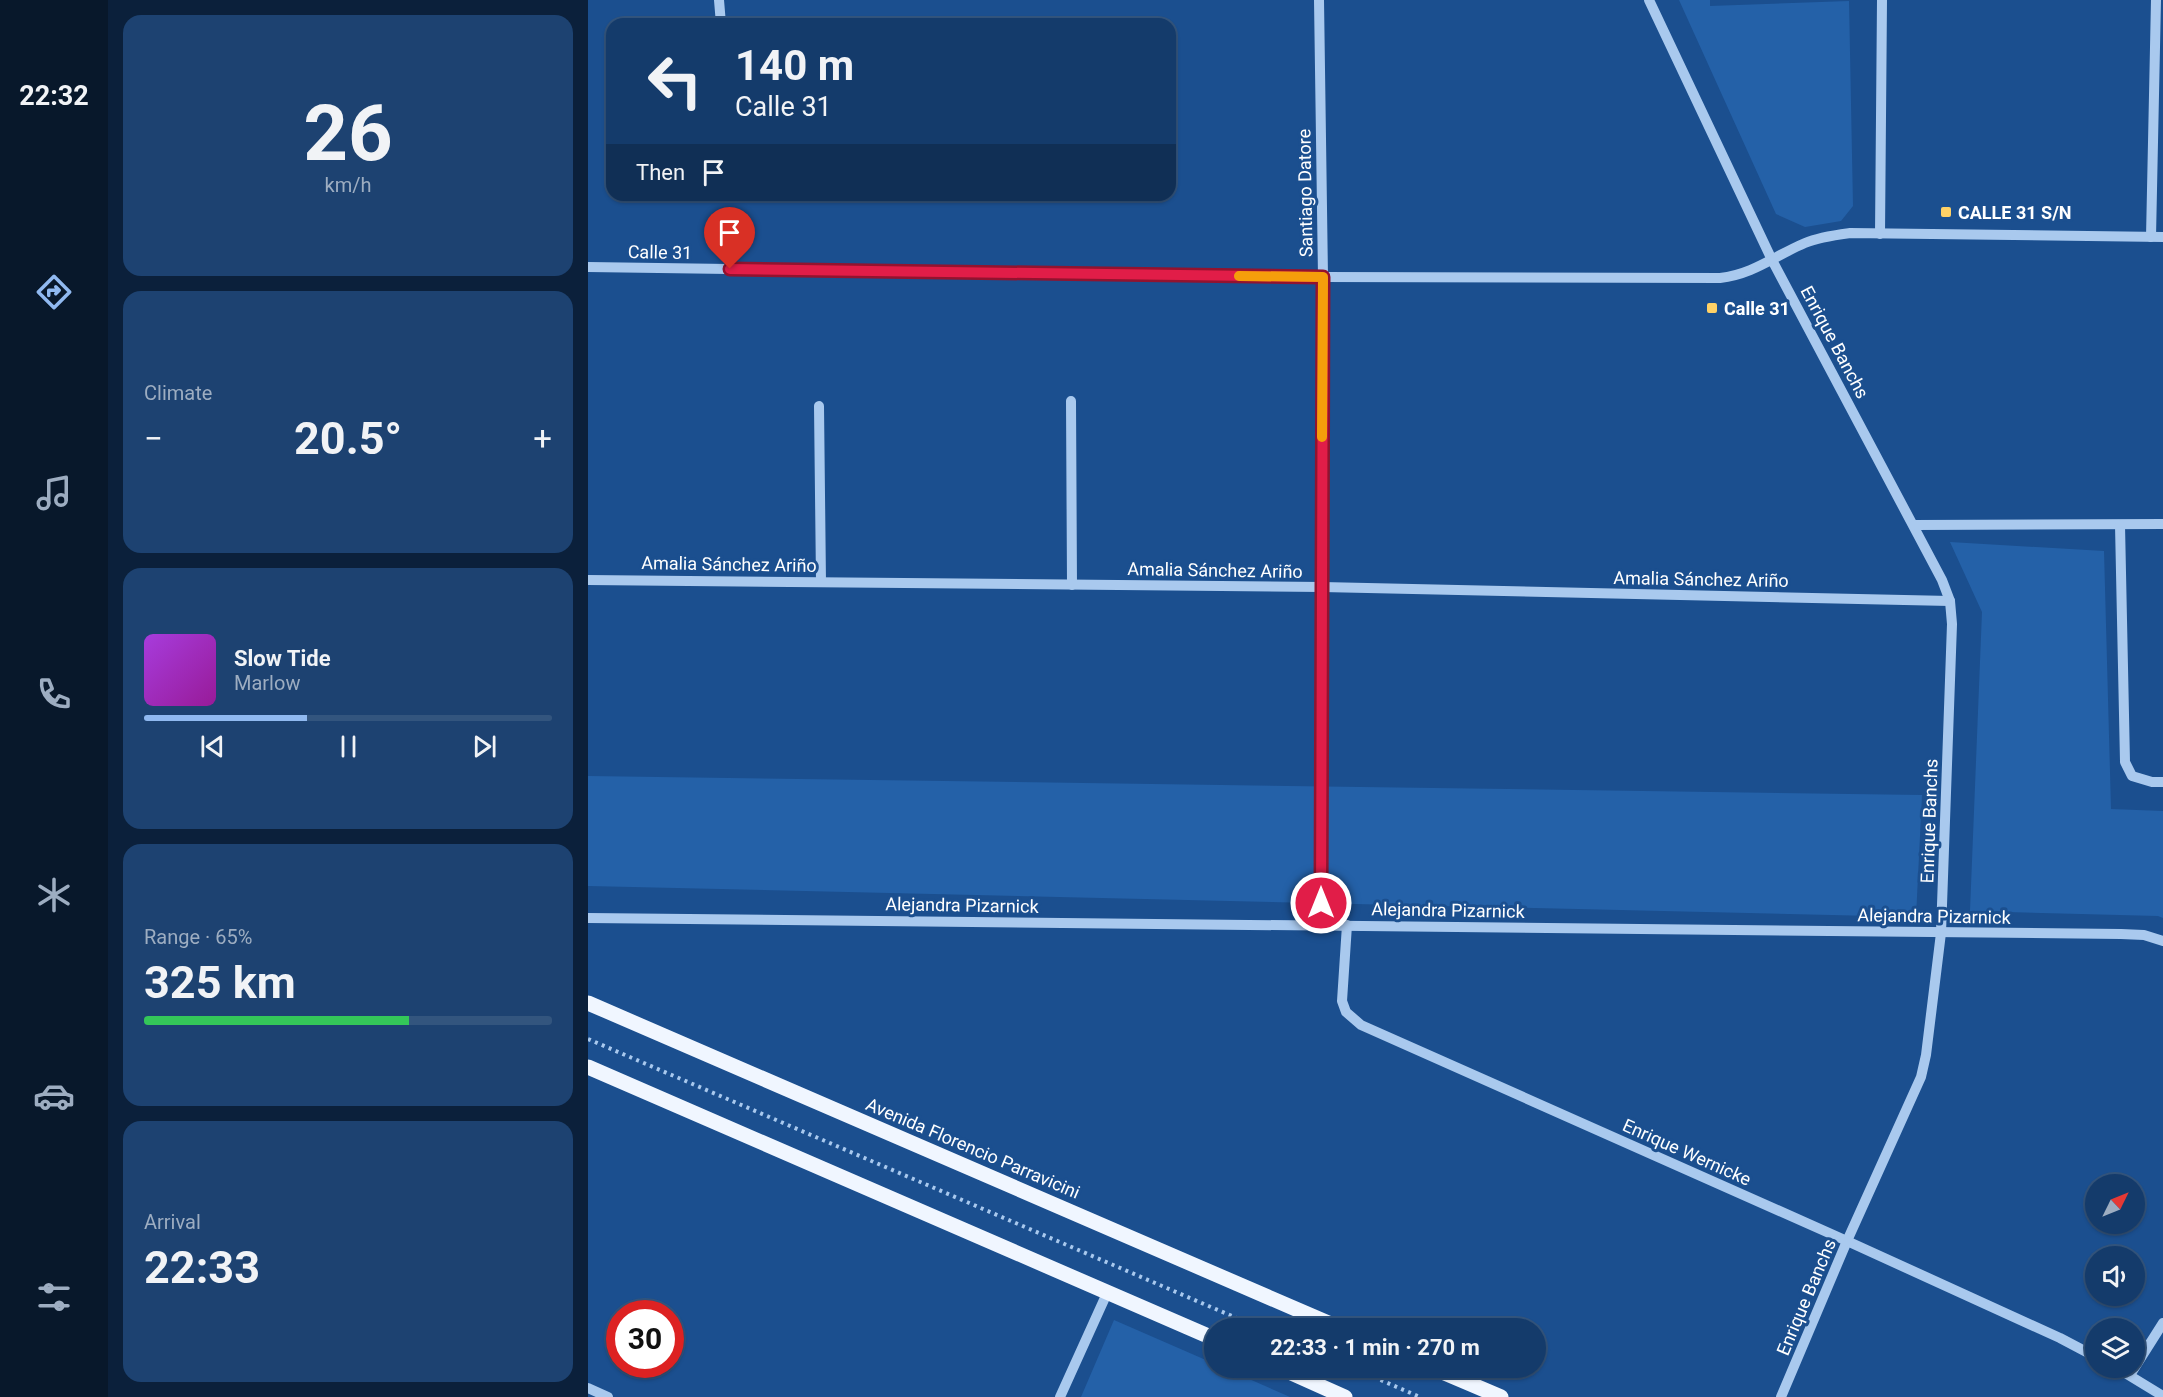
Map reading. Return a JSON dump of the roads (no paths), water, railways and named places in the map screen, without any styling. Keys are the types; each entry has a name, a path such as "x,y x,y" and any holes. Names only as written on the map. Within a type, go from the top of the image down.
{"main road":[{"name":"Avenida Florencio Parravicini","path":"588,1003 1317,1318"},
{"path":"588,1066 1204,1334"},
{"path":"1302,1378 1345,1397"},
{"path":"1456,1378 1501,1397"}],"street":[{"path":"719,0 720,18"},
{"name":"Santiago Datore","path":"1319,0 1323,277 1321,926"},
{"name":"Enrique Banchs","path":"1649,0 1772,260 1915,525 1942,579 1950,601 1952,624 1941,933 1926,1055 1921,1077 1847,1241 1781,1397"},
{"path":"1880,234 1882,0"},
{"path":"2151,237 2156,0"},
{"name":"Calle 31","path":"588,267 1323,277 1720,278 1739,276 1806,243 1827,236 1850,233 2163,237"},
{"path":"1071,401 1072,585"},
{"path":"819,406 821,582"},
{"path":"1915,525 2163,524"},
{"path":"2120,525 2125,762 2132,776 2152,782 2163,782"},
{"name":"Amalia Sánchez Ariño","path":"588,580 1322,588 1950,601"},
{"name":"Alejandra Pizarnick","path":"588,918 2121,934 2144,935 2163,941"},
{"name":"Enrique Wernicke","path":"1347,925 1342,1002 1346,1012 1361,1024 1847,1241 2085,1351"},
{"path":"1060,1397 1108,1291"},
{"path":"2145,1351 2163,1323"},
{"path":"2135,1378 2163,1396"},
{"path":"588,1388 608,1397"}],"place":[{"name":"CALLE 31 S/N","path":"1946,212"},
{"name":"Calle 31","path":"1712,308"}]}
